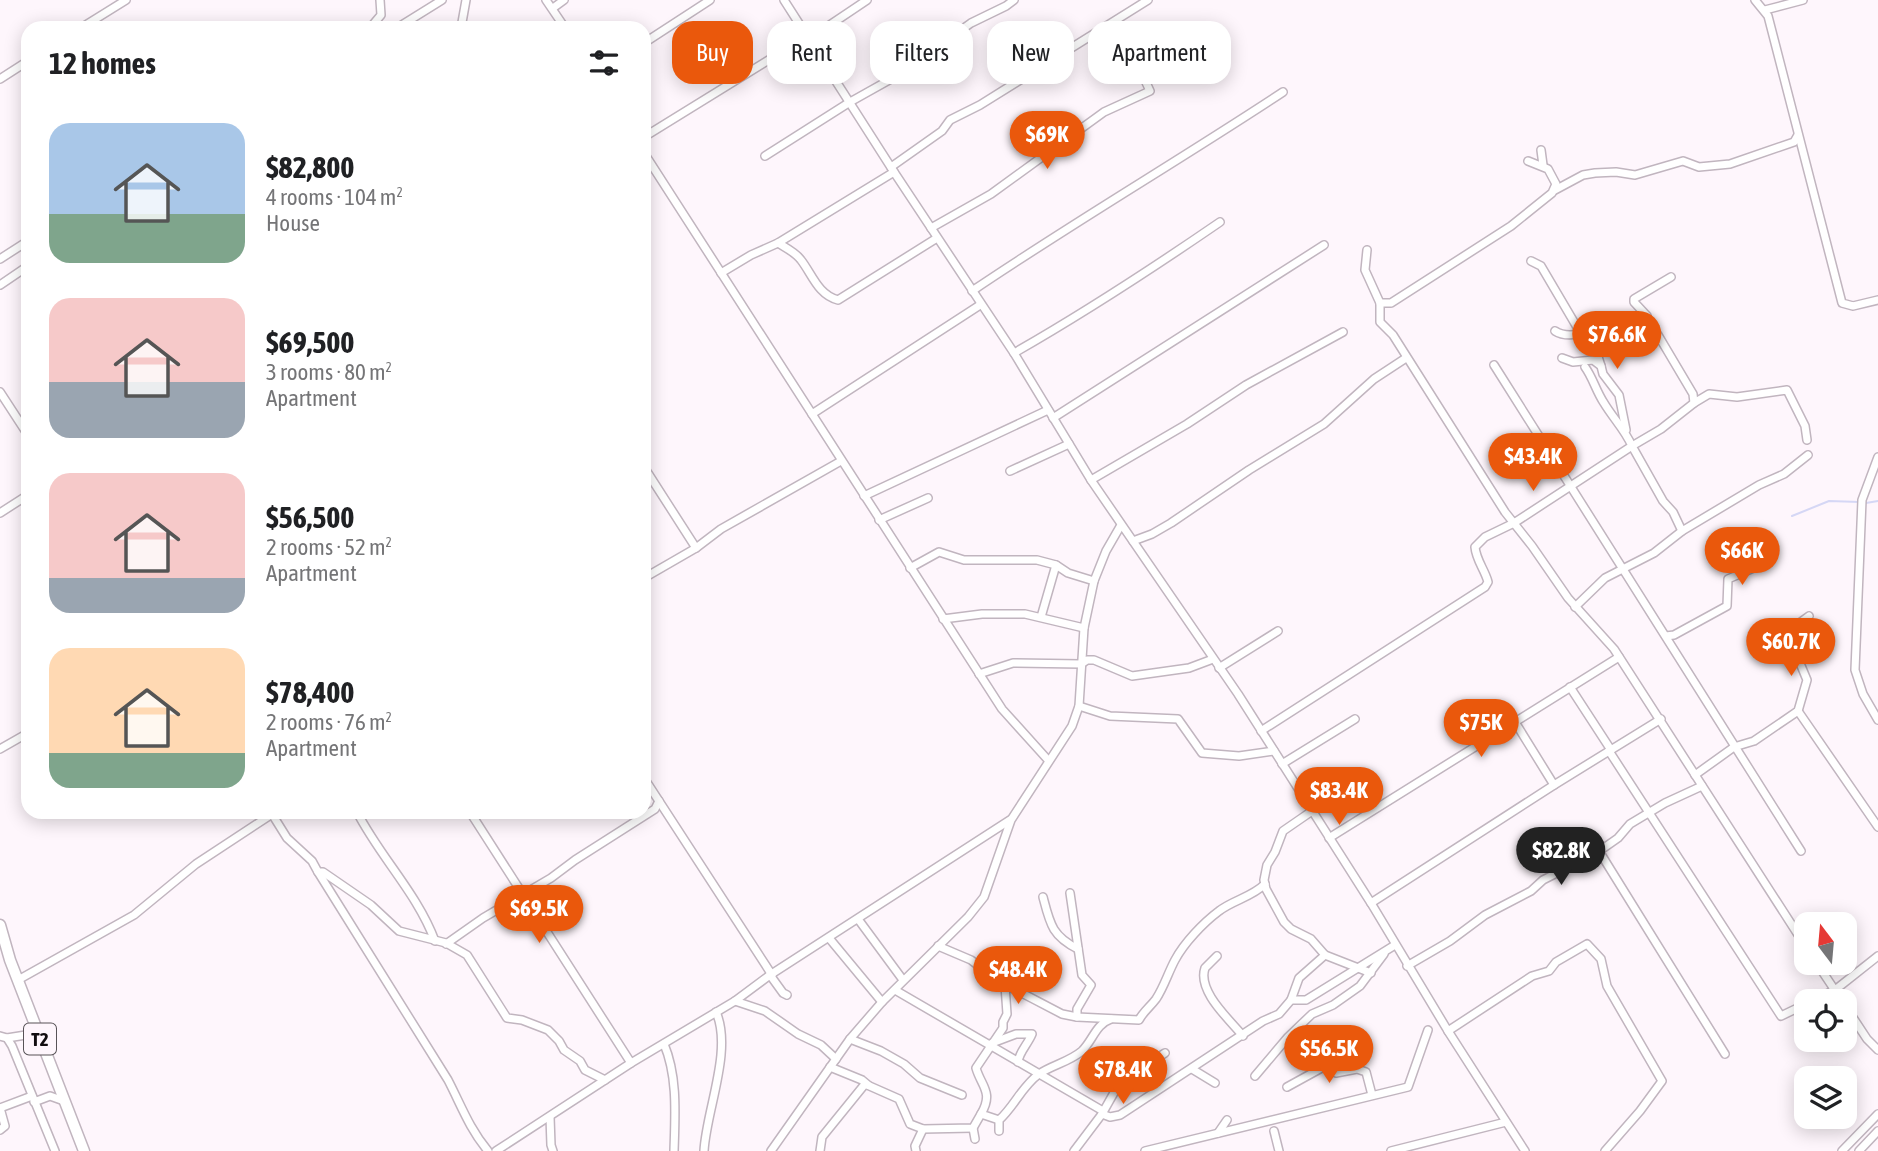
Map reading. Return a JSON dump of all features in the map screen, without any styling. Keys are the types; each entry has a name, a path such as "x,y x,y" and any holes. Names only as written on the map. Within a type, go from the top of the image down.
{"highway":[{"name":"T2","path":"0,925 5,961 18,981 84,1151"}],"street":[{"path":"93,21 126,0"},
{"path":"378,21 381,15 380,0"},
{"path":"408,21 442,0"},
{"path":"462,21 466,0"},
{"path":"545,0 561,21"},
{"path":"553,8 564,0"},
{"path":"651,38 710,0"},
{"path":"784,0 797,21"},
{"path":"836,21 867,0"},
{"path":"765,156 900,74 971,23 1014,0"},
{"path":"722,273 751,254 778,243 892,169 942,131 950,120 980,105 1148,0"},
{"path":"1755,0 1765,10 1842,303 1853,306 1878,300"},
{"path":"1765,10 1803,0"},
{"path":"931,228 991,194 1104,112 1150,90 1117,20"},
{"path":"651,133 767,61"},
{"path":"0,79 21,66"},
{"path":"838,84 1014,353 1091,480 1274,751 1371,903 1407,967 1525,1151"},
{"path":"972,290 1058,232 1147,180 1283,92"},
{"path":"1380,303 1391,303 1511,226 1555,190 1583,175 1616,172 1635,175 1683,161 1699,167 1730,164 1794,142 1798,135"},
{"path":"1541,150 1543,165"},
{"path":"1528,161 1543,165 1555,178 1555,190"},
{"path":"651,164 979,674 1009,719 1048,760"},
{"path":"1014,353 1159,265 1220,222"},
{"path":"778,243 800,259 812,279 826,294 838,300 937,238"},
{"path":"0,259 21,246"},
{"path":"1053,418 1324,246"},
{"path":"1367,250 1365,270 1380,303 1380,322 1393,335 1514,523 1575,607 1619,657 1794,928"},
{"path":"1531,261 1541,266 1584,339 1593,341 1602,374 1619,395 1628,437"},
{"path":"0,285 21,271"},
{"path":"1671,276 1634,299 1634,302 1647,316 1648,323 1693,394 1694,403"},
{"path":"812,414 981,305"},
{"path":"1555,331 1565,336 1581,333 1618,318"},
{"path":"1091,480 1187,424 1246,384 1343,331"},
{"path":"1133,541 1171,523 1249,470 1324,424 1374,379 1406,358"},
{"path":"1562,358 1573,362 1593,360 1601,366"},
{"path":"1494,365 1801,851"},
{"path":"1585,367 1601,399 1628,437 1682,531"},
{"path":"1261,731 1485,587 1488,582 1475,547 1486,537 1514,523 1661,429 1709,394 1737,397 1787,390 1805,426 1807,440"},
{"path":"0,392 21,424"},
{"path":"864,496 1048,410"},
{"path":"1010,471 1069,444"},
{"path":"1575,607 1605,578 1654,553 1682,531 1759,485 1784,474 1808,456"},
{"path":"1878,457 1862,500 1855,670 1863,694 1878,720"},
{"path":"651,574 696,548 722,529 841,461"},
{"path":"651,478 696,548"},
{"path":"879,520 928,498"},
{"path":"0,513 21,500"},
{"path":"771,1151 850,1040 882,1002 968,917 984,897 1011,820 1072,726 1079,706 1084,628 1094,581 1106,551 1121,525"},
{"path":"910,568 938,551 964,560 1030,559 1056,565 1068,573 1094,581"},
{"path":"1041,617 1056,565"},
{"path":"1665,636 1674,635 1727,606 1728,579 1756,567"},
{"path":"943,618 1025,614 1084,628"},
{"path":"1695,775 1734,747 1754,741 1798,711 1807,680 1787,632 1809,616"},
{"path":"1219,668 1278,631"},
{"path":"1329,838 1619,657"},
{"path":"979,674 1013,663 1081,664 1087,660 1101,662 1132,676 1181,670 1213,659"},
{"path":"1570,687 1781,1016 1794,1010"},
{"path":"1079,706 1110,716 1178,719 1202,753 1239,756 1274,751"},
{"path":"1798,711 1878,827"},
{"path":"1282,764 1355,719"},
{"path":"1371,903 1661,719"},
{"path":"1514,722 1554,785"},
{"path":"0,750 21,737"},
{"path":"1407,967 1450,942 1485,915 1531,891 1543,880 1599,851 1618,838 1630,824 1665,803 1702,786"},
{"path":"651,790 771,975 787,995"},
{"path":"651,812 660,806"},
{"path":"1312,811 1283,831 1267,865 1265,884 1284,922 1291,929 1311,939 1325,954 1371,973"},
{"path":"18,981 134,915 196,864 264,819"},
{"path":"276,819 287,838 312,861 448,1080 476,1137 488,1151"},
{"path":"361,819 402,880 435,941"},
{"path":"474,819 631,1063"},
{"path":"446,944 640,819"},
{"path":"496,1151 631,1063 735,1001 1011,820"},
{"path":"1599,851 1725,1054"},
{"path":"318,872 323,872 371,905 399,931 446,944 469,958 507,1018 522,1020 548,1030 564,1050 580,1061 585,1070 605,1080"},
{"path":"937,946 971,960 1005,985 1062,1014 1139,1020 1154,1002 1176,958 1202,926 1225,907 1265,884"},
{"path":"1070,893 1082,975 1091,985 1077,1009 1077,1017"},
{"path":"1043,897 1054,932 1067,944 1079,949"},
{"path":"858,919 903,980"},
{"path":"829,938 882,1002"},
{"path":"1448,1031 1532,976 1549,971 1556,962 1587,944 1601,959 1607,986 1662,1081 1605,1151"},
{"path":"1291,1000 1306,1000 1395,945"},
{"path":"1255,1076 1288,1037 1312,1014 1344,998 1360,986 1387,950"},
{"path":"895,990 991,1044 1110,1117 1120,1115 1263,1021 1279,1014 1291,1000 1299,978 1325,954"},
{"path":"1217,956 1205,968 1204,984 1212,1000 1242,1036"},
{"path":"1836,989 1878,956"},
{"path":"975,1139 973,1128 986,1107 986,1087 976,1068 1003,1028 1007,1014 1005,985"},
{"path":"735,1001 765,1012 798,1034 821,1045 836,1059"},
{"path":"704,1151 704,1136 716,1089 719,1061 721,1030 716,1012"},
{"path":"999,1131 999,1120 1023,1090 1039,1074 1070,1059 1083,1049 1104,1021 1111,1018"},
{"path":"1857,1024 1878,1050"},
{"path":"1145,1151 1408,1087 1428,1030"},
{"path":"39,1037 32,1034 4,1037 55,1151"},
{"path":"991,1044 1016,1034 1032,1034 1018,1062"},
{"path":"850,1040 881,1051 904,1064 920,1078 962,1095"},
{"path":"664,1044 670,1060 674,1089 674,1151"},
{"path":"1074,1151 1102,1113 1120,1082 1165,1053"},
{"path":"1287,1087 1327,1065 1336,1073 1357,1069 1366,1072 1372,1095"},
{"path":"830,1067 899,1099 910,1124 923,1129 973,1128"},
{"path":"1192,1069 1215,1083"},
{"path":"820,1151 822,1137 863,1085 868,1085"},
{"path":"0,1130 5,1126 0,1108 50,1096 60,1097 64,1101"},
{"path":"981,1114 999,1120"},
{"path":"1842,1151 1878,1114"},
{"path":"550,1117 553,1151"},
{"path":"1217,1134 1227,1119"},
{"path":"1391,1151 1506,1122"},
{"path":"916,1151 915,1146 923,1129"},
{"path":"1274,1131 1279,1151"},
{"path":"1859,1151 1878,1131"}],"waterway":[{"path":"1792,516 1829,501 1860,502"},
{"path":"1866,503 1878,501"}]}
